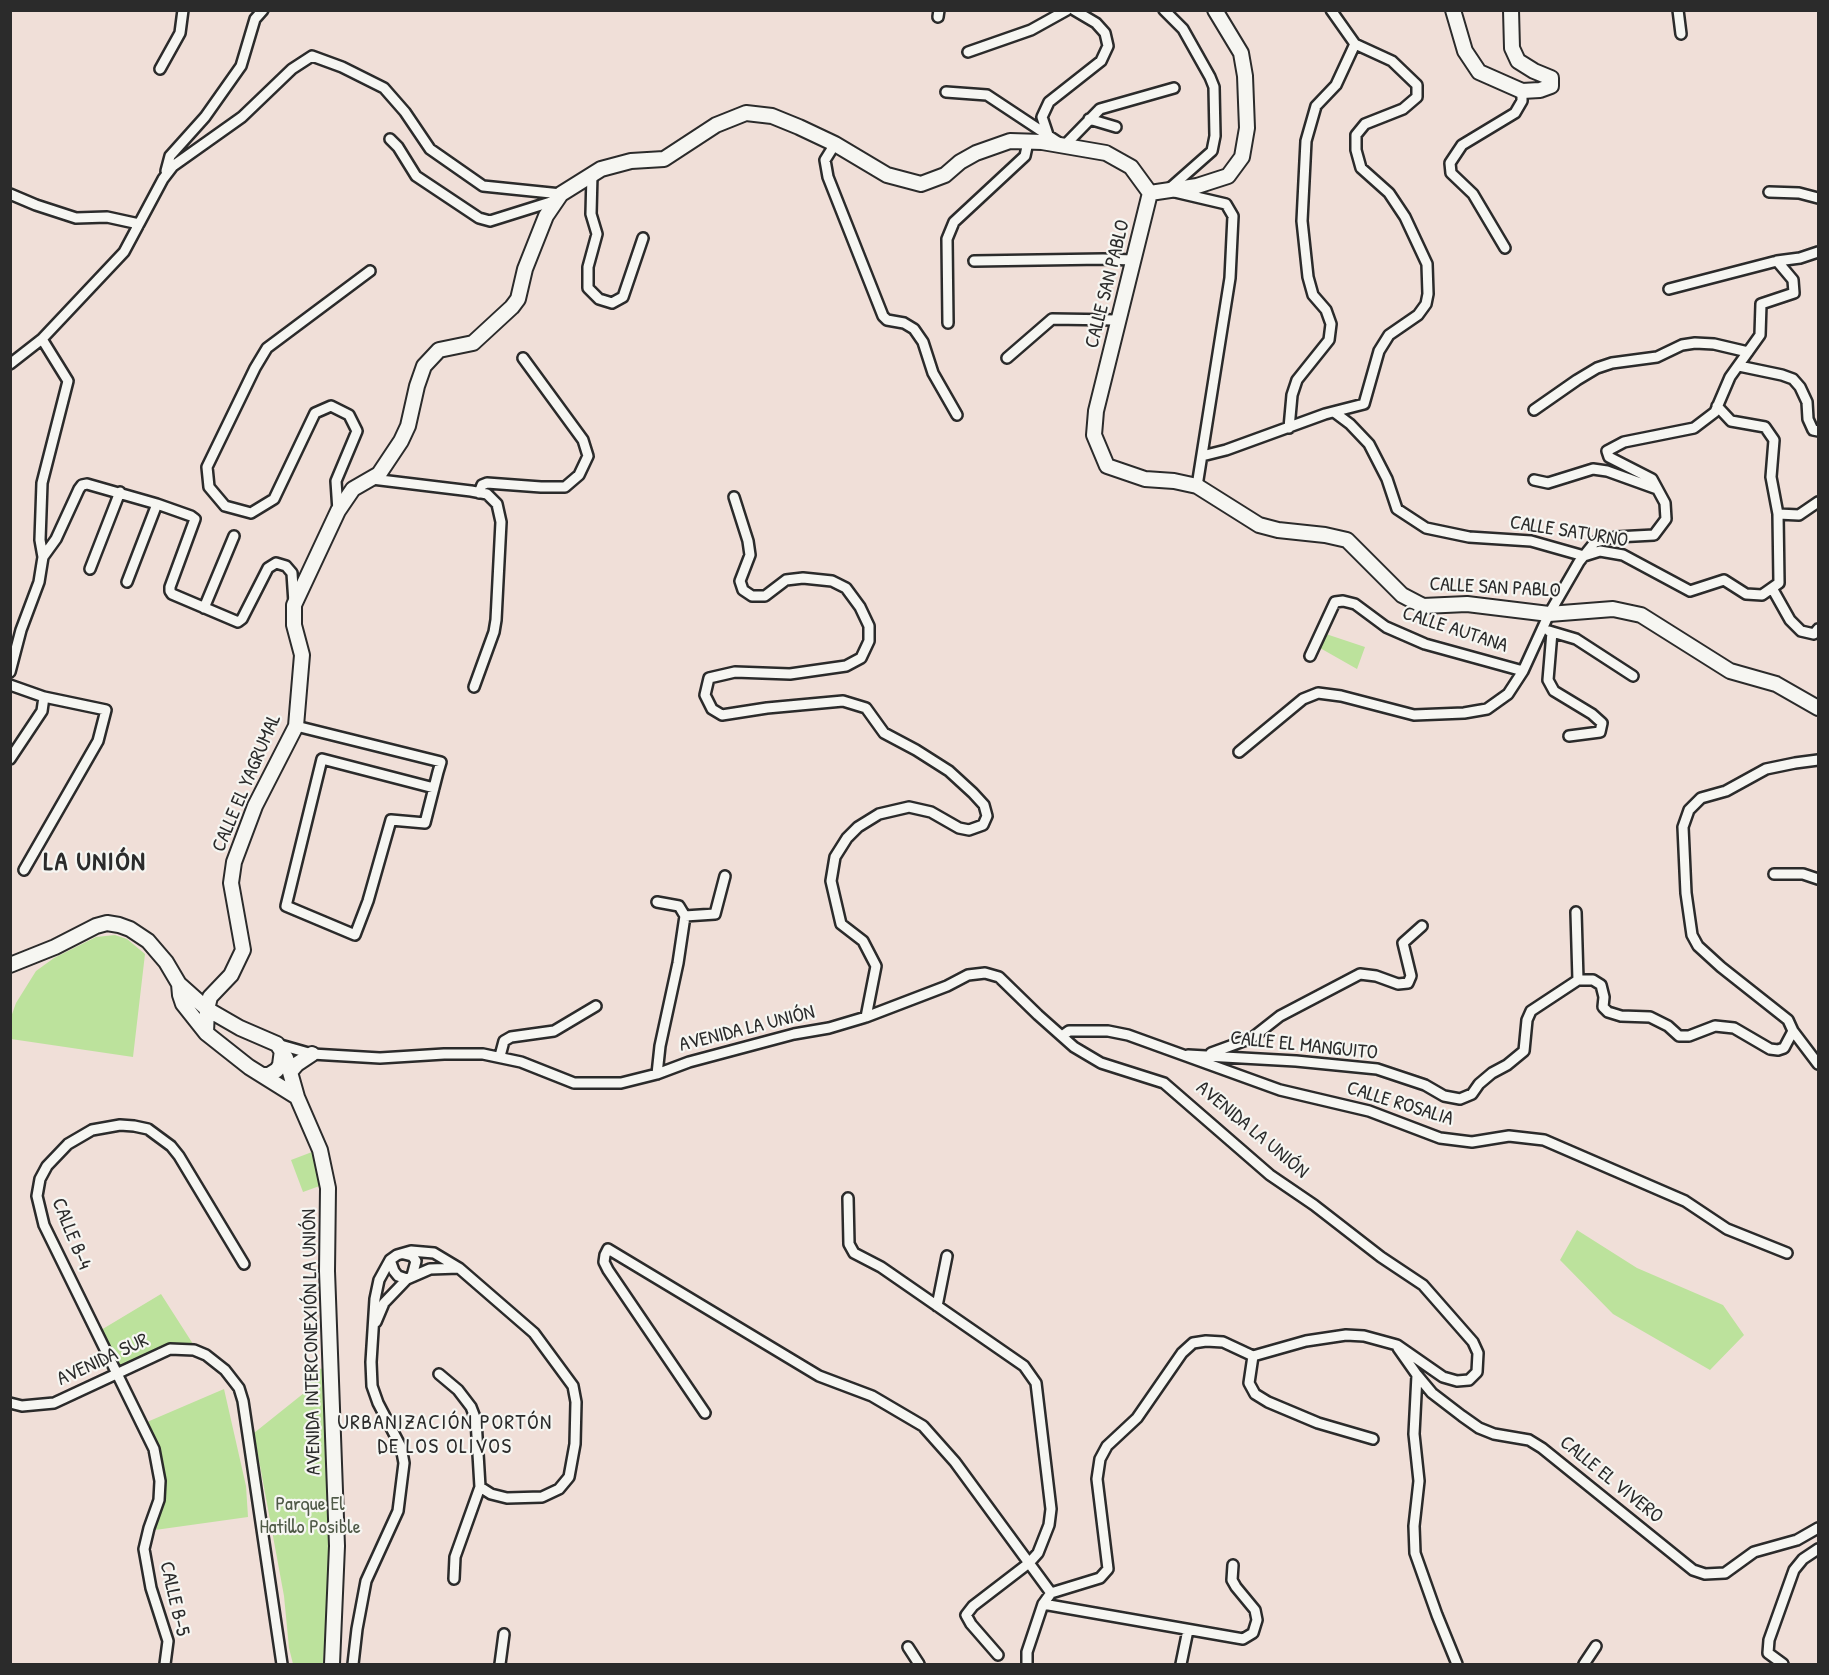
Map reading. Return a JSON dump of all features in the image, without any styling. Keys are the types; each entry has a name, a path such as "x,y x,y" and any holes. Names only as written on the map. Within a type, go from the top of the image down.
{"street":[{"path":"160,69 180,33 183,10"},
{"path":"164,179 170,156 205,117 241,66 255,19 263,10"},
{"path":"968,52 1031,30 1067,10"},
{"path":"1048,135 1042,117 1049,102 1101,61 1108,46 1105,33 1096,22 1074,10"},
{"path":"1164,10 1183,29 1210,77 1214,87 1215,136 1212,151 1167,190"},
{"path":"390,139 398,147 416,176 429,187 479,218 490,221 559,197 601,168 631,161 664,159 717,125 746,113 772,116 835,144 887,175 921,183 945,175 960,162 976,153 1010,141 1106,153 1131,167 1150,193 1197,186 1228,176 1242,157 1247,128 1245,76 1241,53 1215,10"},
{"path":"1202,456 1364,404 1379,351 1389,335 1418,315 1426,304 1427,264 1405,217 1389,193 1361,168 1356,150 1356,135 1365,124 1403,109 1418,97 1417,85 1392,61 1355,45 1330,10"},
{"path":"1453,10 1465,51 1479,72 1522,91 1540,90 1551,86 1551,78 1518,61 1512,48 1511,10"},
{"path":"1678,10 1681,33"},
{"path":"1289,428 1292,395 1297,380 1329,340 1331,324 1326,310 1313,295 1308,277 1302,221 1306,141 1316,106 1336,85 1355,45"},
{"path":"10,364 42,339 124,252 173,166 242,117 292,69 312,56 342,67 384,88 405,112 430,149 483,186 559,197"},
{"path":"1064,146 1100,109 1174,88"},
{"path":"1505,248 1473,194 1451,173 1450,163 1462,145 1515,113 1522,100 1522,91"},
{"path":"946,92 987,95 1064,146"},
{"path":"1089,119 1116,128"},
{"path":"948,323 947,239 954,222 1025,156 1028,142"},
{"path":"835,144 825,160 828,177 883,316 887,320 904,323 914,330 922,342 933,373 957,415"},
{"path":"592,174 591,214 597,234 588,267 588,288 599,299 612,303 623,297 643,238"},
{"path":"1167,190 1226,204 1233,216 1230,278 1197,486"},
{"path":"1769,192 1799,193 1818,198"},
{"name":"CALLE SAN PABLO","path":"1150,193 1096,411 1094,435 1107,466 1144,479 1174,481 1197,486 1258,525 1278,530 1325,534 1347,540 1402,595 1423,606 1467,604 1549,614 1613,609 1641,615 1730,671 1776,684 1818,708"},
{"path":"10,194 76,218 107,217 139,224"},
{"path":"294,605 338,511 353,489 379,474 401,441 408,426 420,375 431,358 440,350 473,343 481,338 518,299 525,269 546,216 559,197"},
{"path":"1669,289 1818,252"},
{"path":"974,261 1103,259 1133,261"},
{"path":"1239,752 1303,699 1318,693 1341,696 1414,716 1487,709 1508,694 1523,671 1549,614 1595,542 1616,537 1654,535 1666,519 1665,503 1652,479 1609,457 1607,451 1624,442 1694,428 1715,412 1730,377 1760,335 1761,304 1794,293 1793,280 1777,261"},
{"path":"338,511 336,481 357,431 349,415 331,406 315,413 274,499 251,513 225,506 209,487 207,467 267,348 370,271"},
{"path":"1007,358 1052,319 1117,320"},
{"path":"42,339 68,381 42,483 40,540 44,556"},
{"path":"1533,410 1597,368 1612,363 1657,357 1682,345 1695,343 1714,344 1748,352"},
{"path":"479,493 482,485 487,483 541,488 566,487 579,475 588,456 583,440 523,358"},
{"path":"1739,366 1793,380 1800,387 1807,402 1808,420 1813,430 1818,431"},
{"path":"1717,406 1731,421 1743,425 1765,427 1774,440 1771,477 1778,514 1779,583 1772,588 1790,620 1800,631 1814,634 1818,629"},
{"name":"CALLE SATURNO","path":"1334,412 1350,424 1369,444 1387,479 1397,509 1426,528 1469,537 1532,541 1584,556 1600,551 1623,555 1690,591 1724,580 1746,594 1762,595 1772,588"},
{"path":"1534,480 1548,483 1593,469 1607,471 1657,489"},
{"path":"372,479 479,493 493,499 500,512 496,620 494,632 474,687"},
{"path":"10,672 21,630 39,582 44,556 56,539 82,485 87,484 120,492 195,519 170,591 172,594 234,621 242,620 268,568 276,563 286,566 292,573 294,605"},
{"path":"90,570 120,492"},
{"path":"734,497 750,555 740,580 743,590 752,596 765,596 786,580 803,578 832,581 846,588 860,607 869,626 869,641 861,658 846,666 790,674 735,672 709,678 705,695 712,710 722,715 843,701 866,708 884,733 949,771 965,785 984,806 987,816 983,825 969,830 958,828 931,812 909,807 879,814 858,827 847,838 835,858 831,881 842,924 863,940 876,966 866,1017"},
{"path":"1778,514 1799,515 1818,502"},
{"path":"127,582 157,504"},
{"path":"204,608 234,536"},
{"name":"CALLE AUTANA","path":"1310,656 1335,602 1342,601 1355,604 1386,627 1425,644 1523,671"},
{"name":"CALLE EL YAGRUMAL","path":"207,1009 210,997 236,967 243,950 231,883 234,862 255,806 296,726 302,655 294,625 294,605"},
{"path":"1541,628 1576,639 1633,676"},
{"path":"1552,632 1548,680 1554,691 1592,714 1602,723 1600,732 1569,736"},
{"path":"10,685 44,697 106,710 98,741 24,870"},
{"path":"10,759 42,711 44,697"},
{"path":"296,726 441,762 425,823 391,820 356,935 286,906 322,759 434,788"},
{"path":"1818,760 1766,769 1726,791 1701,798 1689,810 1683,827 1686,893 1692,935 1698,946 1720,967 1788,1020 1793,1031 1818,1064"},
{"path":"1774,874 1803,873 1818,879"},
{"path":"685,916 715,914 725,876"},
{"path":"657,903 679,906 685,916 678,963 663,1027 657,1074"},
{"path":"1575,912 1578,980 1593,980 1600,985 1604,998 1603,1007 1608,1012 1621,1016 1650,1017 1668,1026 1679,1036 1689,1036 1715,1026 1734,1028 1770,1049 1778,1050 1784,1048 1793,1031"},
{"name":"AVENIDA LA UNIÓN","path":"10,965 55,947 96,926 119,925 130,928 148,941 166,962 179,984 207,1009 280,1047 312,1054 380,1058 452,1054 500,1056 574,1083 621,1083 657,1074 689,1062 866,1017 947,986 968,975 985,973 999,977 1074,1047 1101,1063 1164,1083 1270,1176 1314,1205 1381,1257 1423,1285 1473,1342 1478,1353 1477,1372 1469,1380 1457,1381 1443,1377 1397,1345 1364,1336 1346,1335 1306,1341 1253,1356"},
{"path":"1205,1055 1252,1038 1280,1016 1360,974 1376,976 1398,984 1408,983 1411,976 1403,943 1422,926"},
{"name":"CALLE EL MANGUITO","path":"1188,1055 1377,1069 1425,1085 1444,1096 1460,1099 1472,1094 1479,1084 1492,1073 1507,1065 1524,1051 1527,1020 1531,1011 1578,980"},
{"name":"AVENIDA LA UNIÓN","path":"179,984 183,1004 206,1033 223,1048 297,1097"},
{"path":"500,1056 504,1041 511,1037 554,1030 596,1006"},
{"path":"206,1033 207,1009"},
{"path":"223,1048 221,1042 224,1033 229,1029 240,1028"},
{"name":"CALLE ROSALIA","path":"1062,1036 1069,1031 1108,1031 1128,1035 1280,1090 1369,1111 1440,1138 1472,1142 1509,1136 1544,1140 1685,1201 1727,1229 1787,1253"},
{"path":"280,1047 291,1071 297,1097"},
{"path":"262,1075 269,1075 277,1070 280,1065 280,1047"},
{"path":"291,1071 312,1054"},
{"name":"AVENIDA INTERCONEXIÓN LA UNIÓN","path":"297,1097 320,1150 328,1188 327,1271 337,1546 332,1665"},
{"name":"CALLE B-4","path":"116,1374 44,1225 39,1210 37,1196 40,1179 47,1166 68,1144 92,1130 120,1125 148,1129 171,1146 179,1156 244,1264"},
{"path":"848,1198 849,1244 854,1252 881,1267 1024,1366 1036,1383 1051,1509 1049,1525 1038,1553 1029,1563 973,1606 966,1615 998,1655"},
{"path":"705,1413 608,1270 604,1262 604,1255 608,1249 819,1376 872,1396 923,1426 955,1462 1051,1593"},
{"path":"353,1665 366,1581 398,1510 404,1463 401,1447 378,1404 372,1386 372,1330 379,1280 390,1260 402,1253 434,1252 459,1268 534,1333 573,1386 576,1402 575,1444 569,1477 559,1489 542,1497 515,1498 491,1494 480,1487"},
{"path":"402,1253 412,1256 416,1261 410,1278"},
{"path":"937,1306 947,1256"},
{"path":"390,1260 398,1276 410,1278"},
{"path":"372,1330 384,1303 400,1285 430,1269 459,1268"},
{"path":"1027,1665 1028,1652 1043,1604 1051,1593 1100,1578 1108,1569 1097,1479 1100,1459 1107,1446 1125,1430 1148,1403 1182,1353 1193,1343 1222,1342 1253,1356 1250,1383 1255,1394 1268,1402 1318,1423 1373,1438"},
{"name":"CALLE EL VIVERO","path":"1397,1345 1432,1393 1479,1428 1494,1434 1529,1440 1542,1448 1693,1570 1705,1574 1725,1573 1754,1552 1797,1540 1818,1528"},
{"name":"AVENIDA SUR","path":"10,1403 22,1406 54,1403 170,1349 194,1350 214,1361 233,1378 239,1388 282,1665"},
{"name":"CALLE B-5","path":"116,1374 154,1449 158,1466 159,1500 148,1528 144,1549 151,1588 168,1641 165,1665"},
{"path":"439,1374 458,1390 471,1407 476,1420 480,1487 455,1557 454,1579"},
{"path":"1417,1375 1414,1434 1419,1481 1414,1526 1415,1553 1457,1665"},
{"path":"1783,1665 1768,1653 1769,1640 1794,1570 1803,1559 1818,1549"},
{"path":"1043,1604 1243,1639 1253,1633 1257,1620 1255,1610 1232,1580 1233,1565"},
{"path":"1188,1630 1181,1664 1188,1665"},
{"path":"500,1665 504,1634"},
{"path":"1584,1665 1596,1646"},
{"path":"908,1647 919,1665"}],"green space":[{"path":"1326,634 1365,647 1357,669 1320,648"},
{"path":"115,935 127,939 145,954 133,1057 11,1039 11,1017 16,1003 36,971 54,958 96,937"},
{"path":"312,1152 325,1184 303,1192 291,1160"},
{"path":"1577,1230 1637,1268 1723,1305 1744,1335 1710,1370 1613,1314 1560,1260"},
{"path":"161,1294 193,1344 169,1346 118,1369 101,1330"},
{"name":"Parque El Hatillo Posible","path":"324,1368 325,1436 332,1527 323,1664 293,1664 289,1648 284,1596 254,1433 304,1393 311,1371"},
{"path":"224,1389 246,1486 248,1517 155,1530 165,1501 163,1466 147,1422"}],"district":[{"name":"LA UNIÓN","path":"95,863"},
{"name":"URBANIZACIÓN PORTÓN DE LOS OLIVOS","path":"445,1435"}]}
